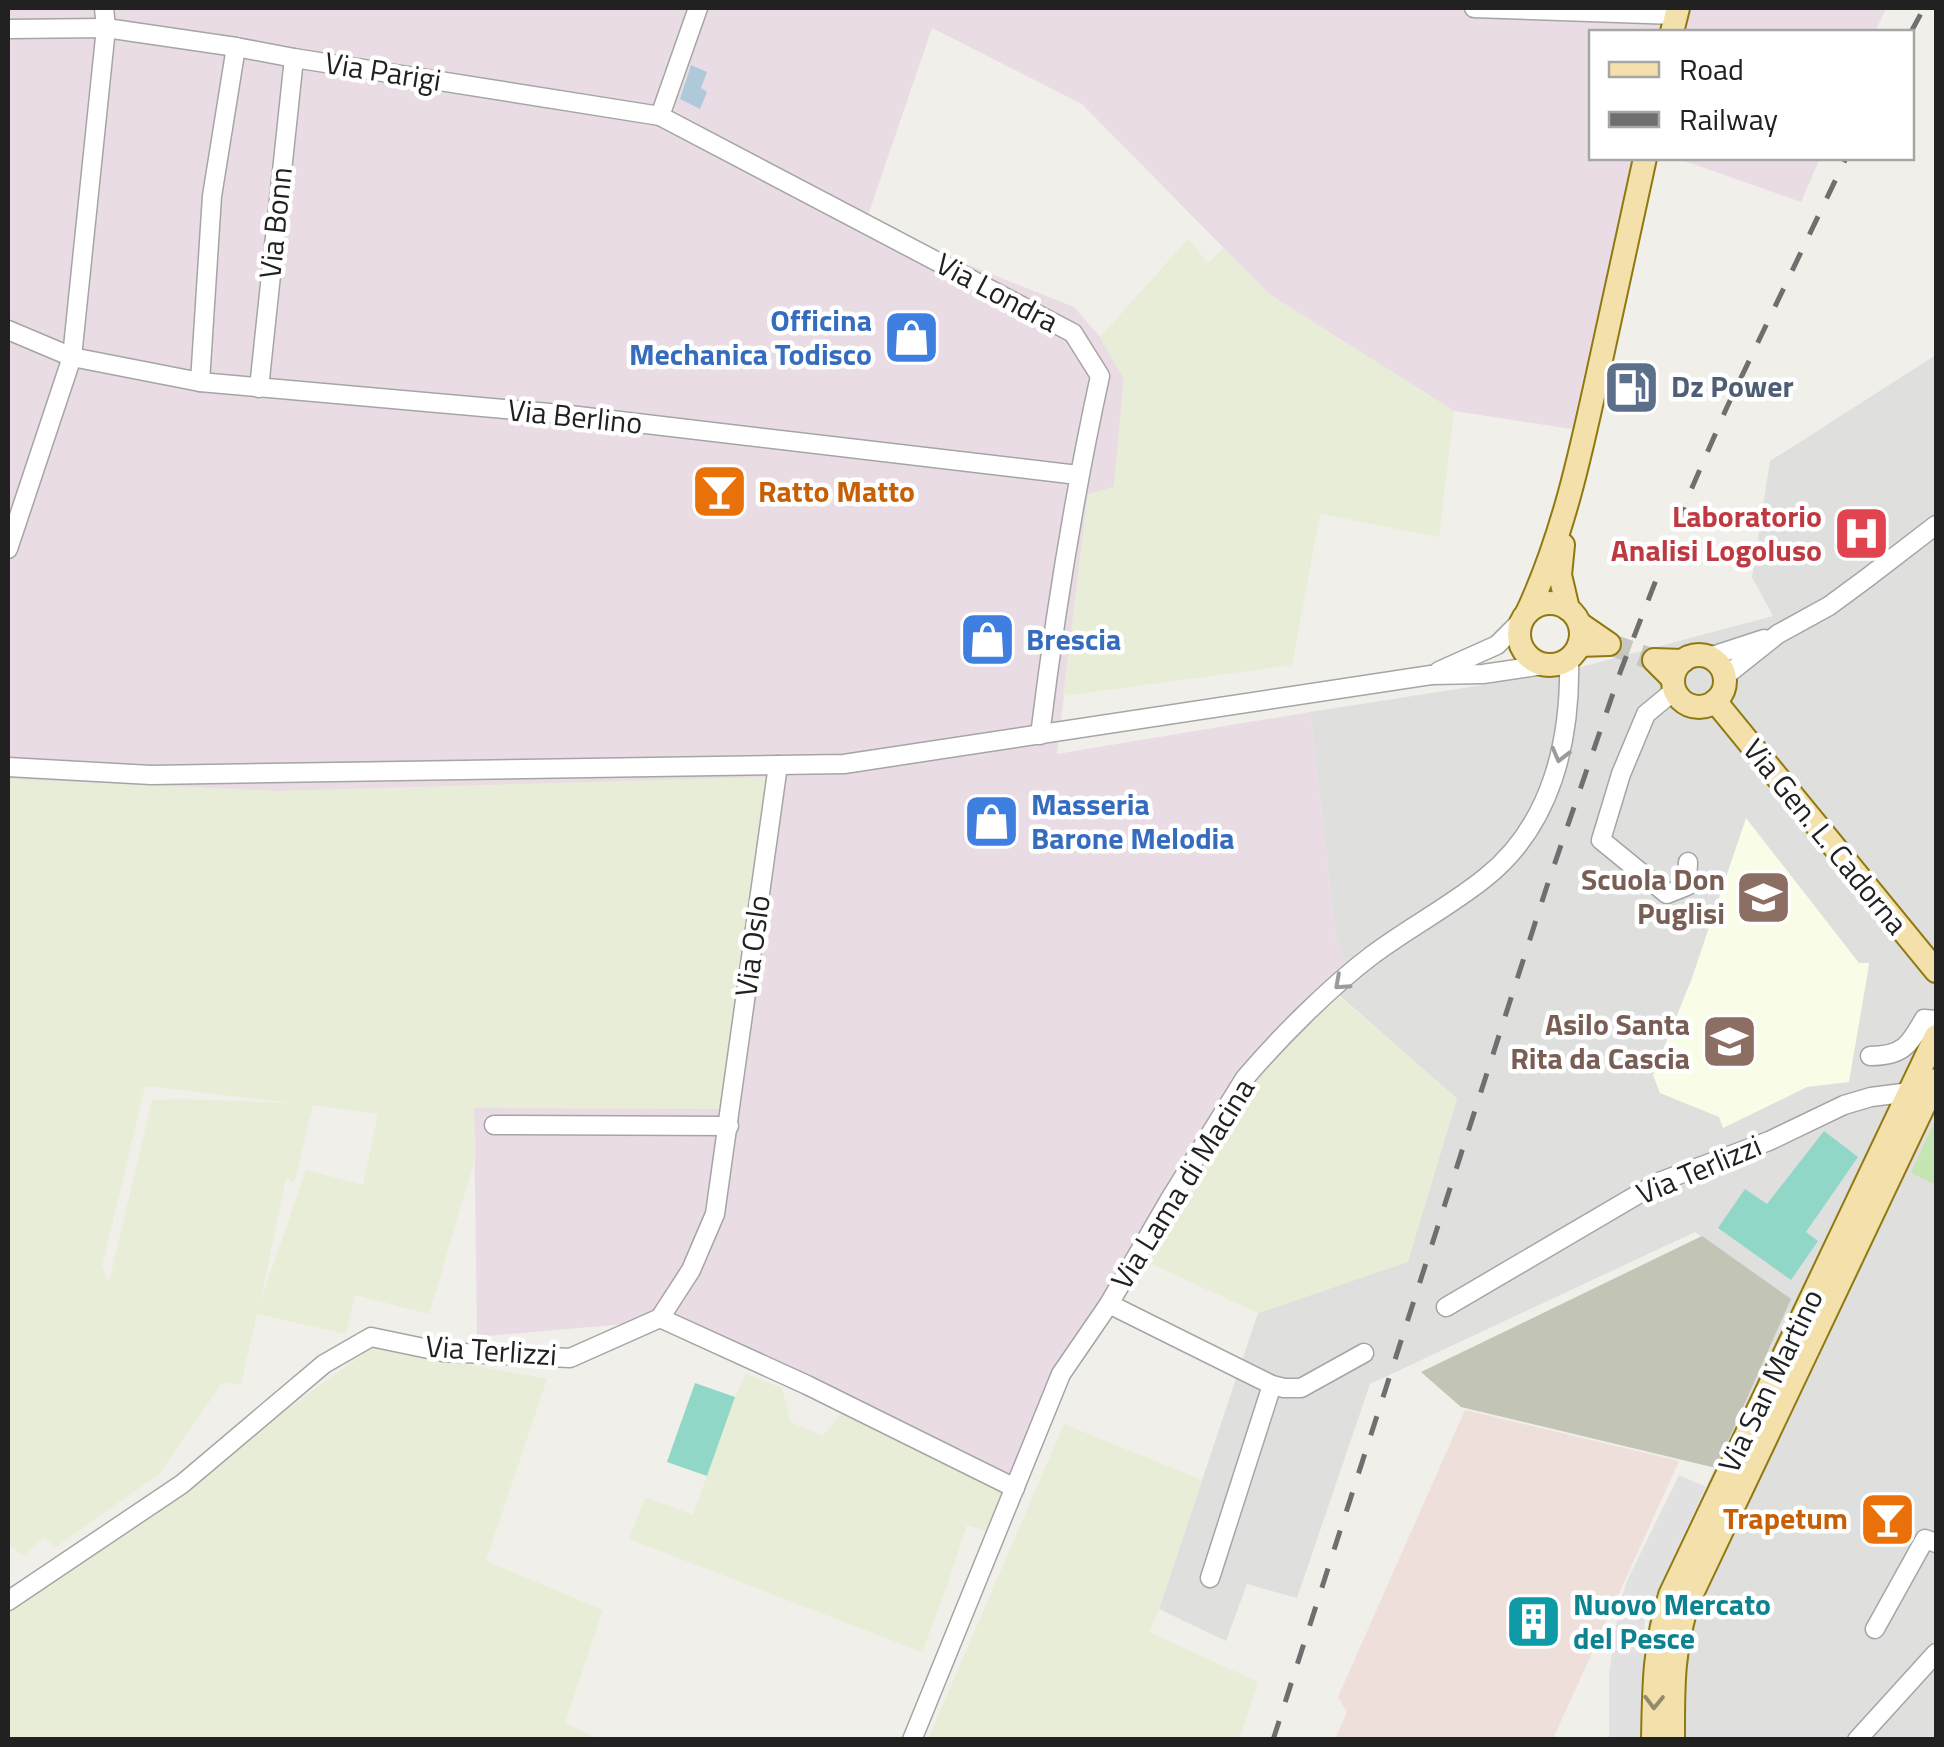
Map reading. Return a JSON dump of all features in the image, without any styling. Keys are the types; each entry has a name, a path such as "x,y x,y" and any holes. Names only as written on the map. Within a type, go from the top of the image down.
{"main road":[{"path":"1568,502 1560,574 1574,634 1552,666 1543,665 1527,656 1519,629 1539,587 1568,502 1645,160"},
{"path":"1525,616 1534,607 1551,603 1574,634"},
{"path":"1694,656 1709,658 1716,662 1721,688 1700,707 1684,703 1677,677 1694,656"},
{"name":"Via Gen. L. Cadorna","path":"1721,688 1922,937 1936,946"},
{"name":"Via Gen. L. Cadorna","path":"1721,688 1936,971"},
{"name":"Via San Martino","path":"1653,1740 1655,1661 1670,1595 1936,1036"},
{"name":"Via San Martino","path":"1673,1740 1674,1662 1688,1602 1936,1080"}],"street":[{"path":"8,548 72,357 106,28 104,8"},
{"path":"660,116 698,8"},
{"path":"1474,8 1675,18"},
{"name":"Via Parigi","path":"8,30 106,28 660,116"},
{"path":"200,382 212,196 236,47"},
{"name":"Via Bonn","path":"259,388 294,58"},
{"name":"Via Londra","path":"660,116 1074,333 1100,376 1078,475 1040,734"},
{"name":"Via Berlino","path":"8,330 72,357 200,382 561,414 1078,475"},
{"path":"1709,658 1778,634 1829,606 1936,525"},
{"path":"1431,674 1497,645 1525,616"},
{"name":"Via Lama di Macina","path":"912,1740 1060,1374 1109,1304 1245,1078 1371,956 1485,878 1531,828 1550,792 1565,736 1574,634"},
{"path":"1721,688 1778,634"},
{"path":"8,767 151,775 844,764 1431,674 1484,674 1543,665"},
{"path":"1677,677 1646,714 1621,774 1601,840 1667,894 1686,886 1688,862"},
{"name":"Via Oslo","path":"660,1318 691,1270 715,1214 778,765"},
{"path":"1870,1056 1892,1056 1902,1049 1924,1018 1936,1020"},
{"name":"Via Terlizzi","path":"1446,1306 1659,1182 1768,1141 1844,1105 1871,1096 1910,1092"},
{"path":"494,1125 728,1126"},
{"path":"1109,1304 1284,1388 1301,1388 1364,1353"},
{"path":"660,1318 1014,1488"},
{"name":"Via Terlizzi","path":"8,1601 182,1484 324,1364 372,1337 443,1352 570,1358 660,1318"},
{"path":"1210,1578 1272,1385"},
{"path":"1875,1629 1925,1539 1936,1544"},
{"path":"1857,1740 1936,1653"}],"shaded area":[{"path":"8,8 1886,8 1876,30 1589,30 1589,160 1633,160 1572,429 1454,411 1269,294 1082,104 932,28 865,224 1074,307 1100,337 1124,379 1114,487 1088,494 1057,754 1310,712 1336,939 1347,963 1330,987 1244,1069 1101,1304 1053,1369 1013,1479 681,1319 477,1337 474,1108 275,791 8,779"},
{"path":"691,65 707,72 701,88 707,92 700,109 680,99"},
{"path":"1682,160 1819,160 1801,202"},
{"path":"1188,239 1208,263 1223,248 1269,294 1454,411 1439,537 1320,514 1292,665 1063,696 1088,494 1114,487 1124,379 1100,337"},
{"path":"1936,355 1936,1739 1645,1739 1648,1622 1783,1294 1695,1232 1370,1384 1297,1598 1247,1584 1226,1641 1159,1609 1258,1313 1407,1262 1457,1099 1330,987 1346,962 1336,939 1310,712 1559,673 1773,616 1752,577 1770,461"},
{"path":"766,777 724,1109 474,1108 476,1156 429,1314 355,1295 346,1334 257,1314 241,1384 222,1383 159,1474 56,1547 43,1538 24,1556 8,1544 8,779 275,791","holes":["145,1086 293,1103 152,1100 109,1282 102,1267","313,1105 378,1114 363,1185 306,1170 260,1303 286,1178 294,1183"]},
{"name":"Scuola Don Puglisi","path":"1746,818 1859,963 1869,963 1849,1082 1807,1087 1723,1128 1719,1117 1660,1093 1653,1075 1692,978"},
{"path":"1336,994 1457,1098 1408,1262 1258,1313 1143,1260 1249,1086"},
{"path":"1824,1131 1858,1157 1806,1232 1818,1241 1791,1280 1718,1228 1745,1189 1767,1204"},
{"path":"1702,1236 1791,1299 1716,1468 1461,1407 1421,1372"},
{"path":"373,1347 547,1379 486,1561 603,1610 565,1723 599,1739 8,1739 8,1611"},
{"path":"746,1374 782,1388 791,1422 823,1436 841,1413 1005,1492 990,1532 967,1525 922,1652 629,1539 645,1497 693,1515"},
{"path":"695,1383 735,1397 707,1476 667,1462"},
{"path":"1465,1410 1679,1461 1553,1739 1335,1739 1347,1712 1338,1697"},
{"path":"1064,1424 1202,1480 1149,1632 1258,1682 1239,1739 928,1739"},
{"path":"1679,1475 1706,1487 1645,1618 1641,1739 1609,1739 1609,1673 1619,1607 1627,1581"}],"green space":[{"path":"1936,1118 1936,1178 1934,1184 1911,1173"}],"tunnel":[{"path":"1609,644 1654,660"}],"railway":[{"path":"1912,30 1924,8"},
{"path":"1273,1740 1546,889 1621,670 1727,407 1845,160"}],"place":[{"name":"Officina Mechanica Todisco","path":"911,338"},
{"name":"Dz Power","path":"1632,387"},
{"name":"Ratto Matto","path":"719,492"},
{"name":"Laboratorio Analisi Logoluso","path":"1861,534"},
{"name":"Brescia","path":"987,640"},
{"name":"Masseria Barone Melodia","path":"992,822"},
{"name":"Scuola Don Puglisi","path":"1764,897"},
{"name":"Asilo Santa Rita da Cascia","path":"1729,1042"},
{"name":"Trapetum","path":"1887,1519"},
{"name":"Nuovo Mercato del Pesce","path":"1534,1622"}]}
